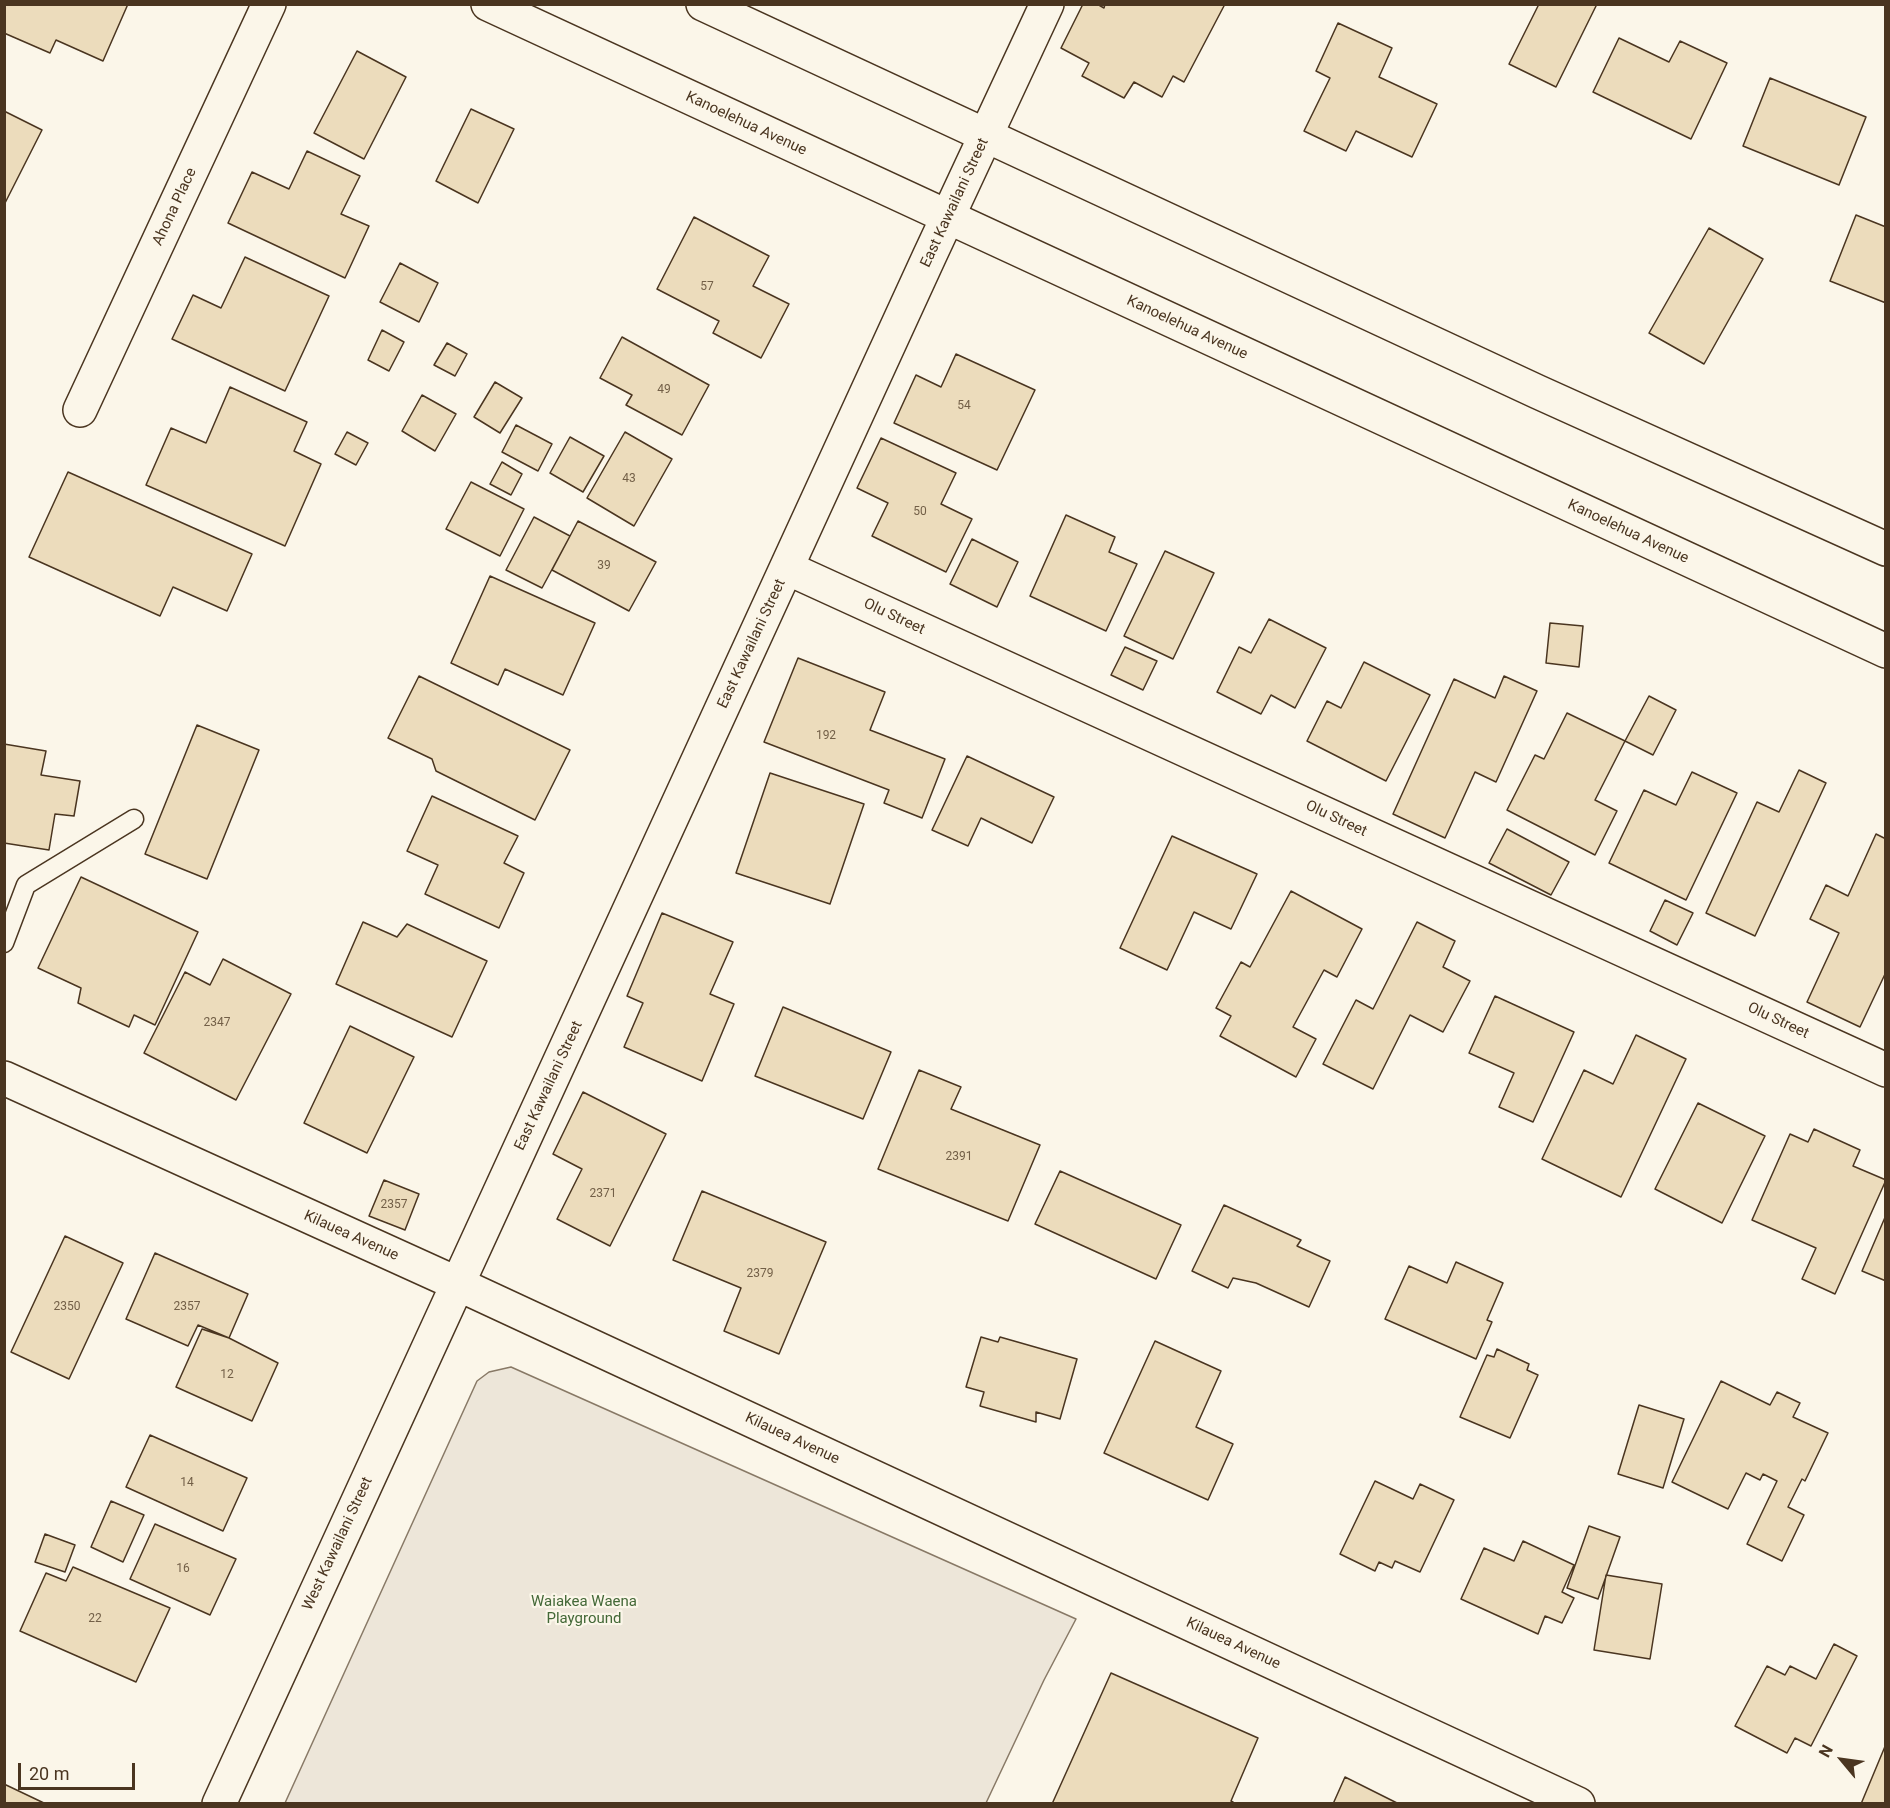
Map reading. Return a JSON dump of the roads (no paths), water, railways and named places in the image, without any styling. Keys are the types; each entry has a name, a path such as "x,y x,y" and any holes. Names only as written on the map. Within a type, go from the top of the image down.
{"main road":[{"name":"Ahona Place","path":"80,410 269,4"},
{"name":"Kanoelehua Avenue","path":"488,4 1886,651"},
{"path":"703,4 1538,392 1886,549"},
{"name":"East Kawailani Street","path":"458,1284 1047,4"},
{"name":"Olu Street","path":"787,568 1886,1070"},
{"name":"Kilauea Avenue","path":"4,1078 458,1284 1578,1803"},
{"name":"West Kawailani Street","path":"219,1803 458,1284"}],"lane":[{"path":"4,943 26,885 134,819"}],"park label":[{"name":"Waiakea Waena Playground","path":"584,1610"}]}
